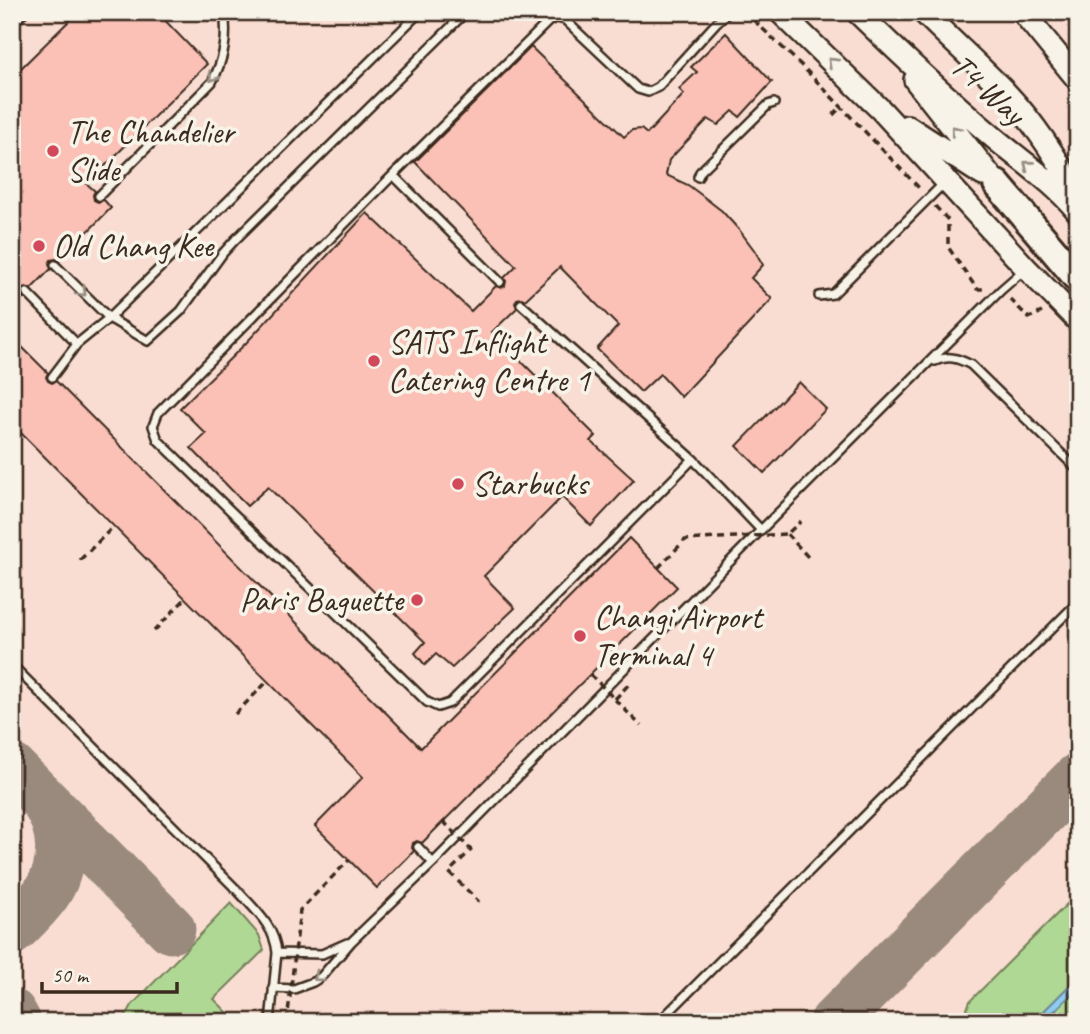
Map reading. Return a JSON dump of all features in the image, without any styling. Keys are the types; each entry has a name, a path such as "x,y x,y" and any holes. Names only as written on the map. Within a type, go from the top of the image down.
{"highway":[{"path":"997,184 1078,279"}],"main road":[{"path":"780,12 881,110 1078,321"},
{"name":"T4 Way","path":"857,12 993,137 1068,199 1078,212"},
{"path":"923,12 1063,148 1078,166"},
{"path":"1024,14 1078,66"},
{"path":"1024,14 1078,80"},
{"path":"874,29 997,184"},
{"path":"1009,97 1046,143 1078,197"},
{"path":"881,110 997,184"}],"lane":[{"path":"12,24 24,12"},
{"path":"99,196 212,82 224,54 224,12"},
{"path":"52,377 77,344 109,318 420,12"},
{"path":"55,265 109,318 148,341 167,326 195,294 234,240 466,12"},
{"path":"693,459 450,703 438,707 427,702 158,440 153,426 158,413 549,21 556,18 565,20 638,89 648,92 658,87 729,12"},
{"path":"698,177 750,122 768,105 775,103"},
{"path":"393,175 500,282"},
{"path":"819,296 833,294 947,180"},
{"path":"273,988 294,989 313,982 330,968 351,942 1026,268"},
{"path":"27,293 77,344"},
{"path":"521,304 693,459 761,530"},
{"path":"925,367 948,356 971,365 1078,470"},
{"path":"659,1022 1078,603"},
{"path":"12,665 261,915 274,936 277,953 270,1022"},
{"path":"418,847 433,863"},
{"path":"277,953 322,954 351,942"}],"path":[{"path":"745,12 803,67 948,220 948,247 977,289 1001,290 1029,318 1046,310"},
{"path":"833,115 841,107"},
{"path":"12,440 20,432"},
{"path":"658,568 685,540 787,534 801,521"},
{"path":"80,560 114,526"},
{"path":"787,534 808,557"},
{"path":"153,631 186,598"},
{"path":"590,674 641,726"},
{"path":"234,714 268,681"},
{"path":"615,699 631,682"},
{"path":"443,821 471,850 449,872 479,902"},
{"path":"288,1021 300,910 349,860"}],"shaded area":[{"path":"12,12 1078,12 1078,1022 12,1022"}],"green space":[{"path":"1078,893 1078,977 1033,1022 962,1022 970,1001"},
{"path":"231,903 259,935 264,950 214,999 237,1022 123,1022 132,1005"},
{"path":"1078,988 1078,1022 1043,1022"}],"water":[{"path":"1078,977 1078,988 1043,1022 1033,1022"}],"building":[{"path":"78,12 157,12 207,64 87,184 95,191 94,200 104,200 111,208 59,261 51,260 51,269 31,289 22,289 23,298 12,308 12,77"},
{"name":"SATS Inflight Catering Centre 1","path":"726,33 772,82 740,117 733,111 718,125 708,119 669,160 666,175 700,194 722,211 740,231 763,265 751,278 772,299 681,397 660,374 641,392 597,349 618,326 560,267 525,300 517,299 517,308 492,332 596,436 591,441 634,480 591,526 562,497 484,576 515,608 452,668 436,654 425,665 415,653 425,642 268,487 247,506 191,448 206,434 180,408 246,343 367,213 471,311 496,286 505,286 504,278 516,266 415,162 531,47 624,137 632,130 641,129 647,134 684,94 679,89 697,72 691,67"},
{"name":"Changi Airport Terminal 4","path":"12,337 48,373 48,381 56,381 421,748 629,538 677,587 422,843 413,843 414,851 377,888 315,826 363,777 12,424"},
{"path":"799,382 826,409 764,473 737,446"}],"taxiway":[{"path":"12,768 171,929"},
{"path":"834,1022 1078,777"},
{"path":"12,931 42,899 57,872 60,848 58,835 51,812 44,801"},
{"path":"12,1013 17,1022"}],"place":[{"name":"The Chandelier Slide","path":"53,151"},
{"name":"Old Chang Kee","path":"39,246"},
{"name":"SATS Inflight Catering Centre 1","path":"374,361"},
{"name":"Starbucks","path":"458,484"},
{"name":"Paris Baguette","path":"417,600"},
{"name":"Changi Airport Terminal 4","path":"580,636"}]}
